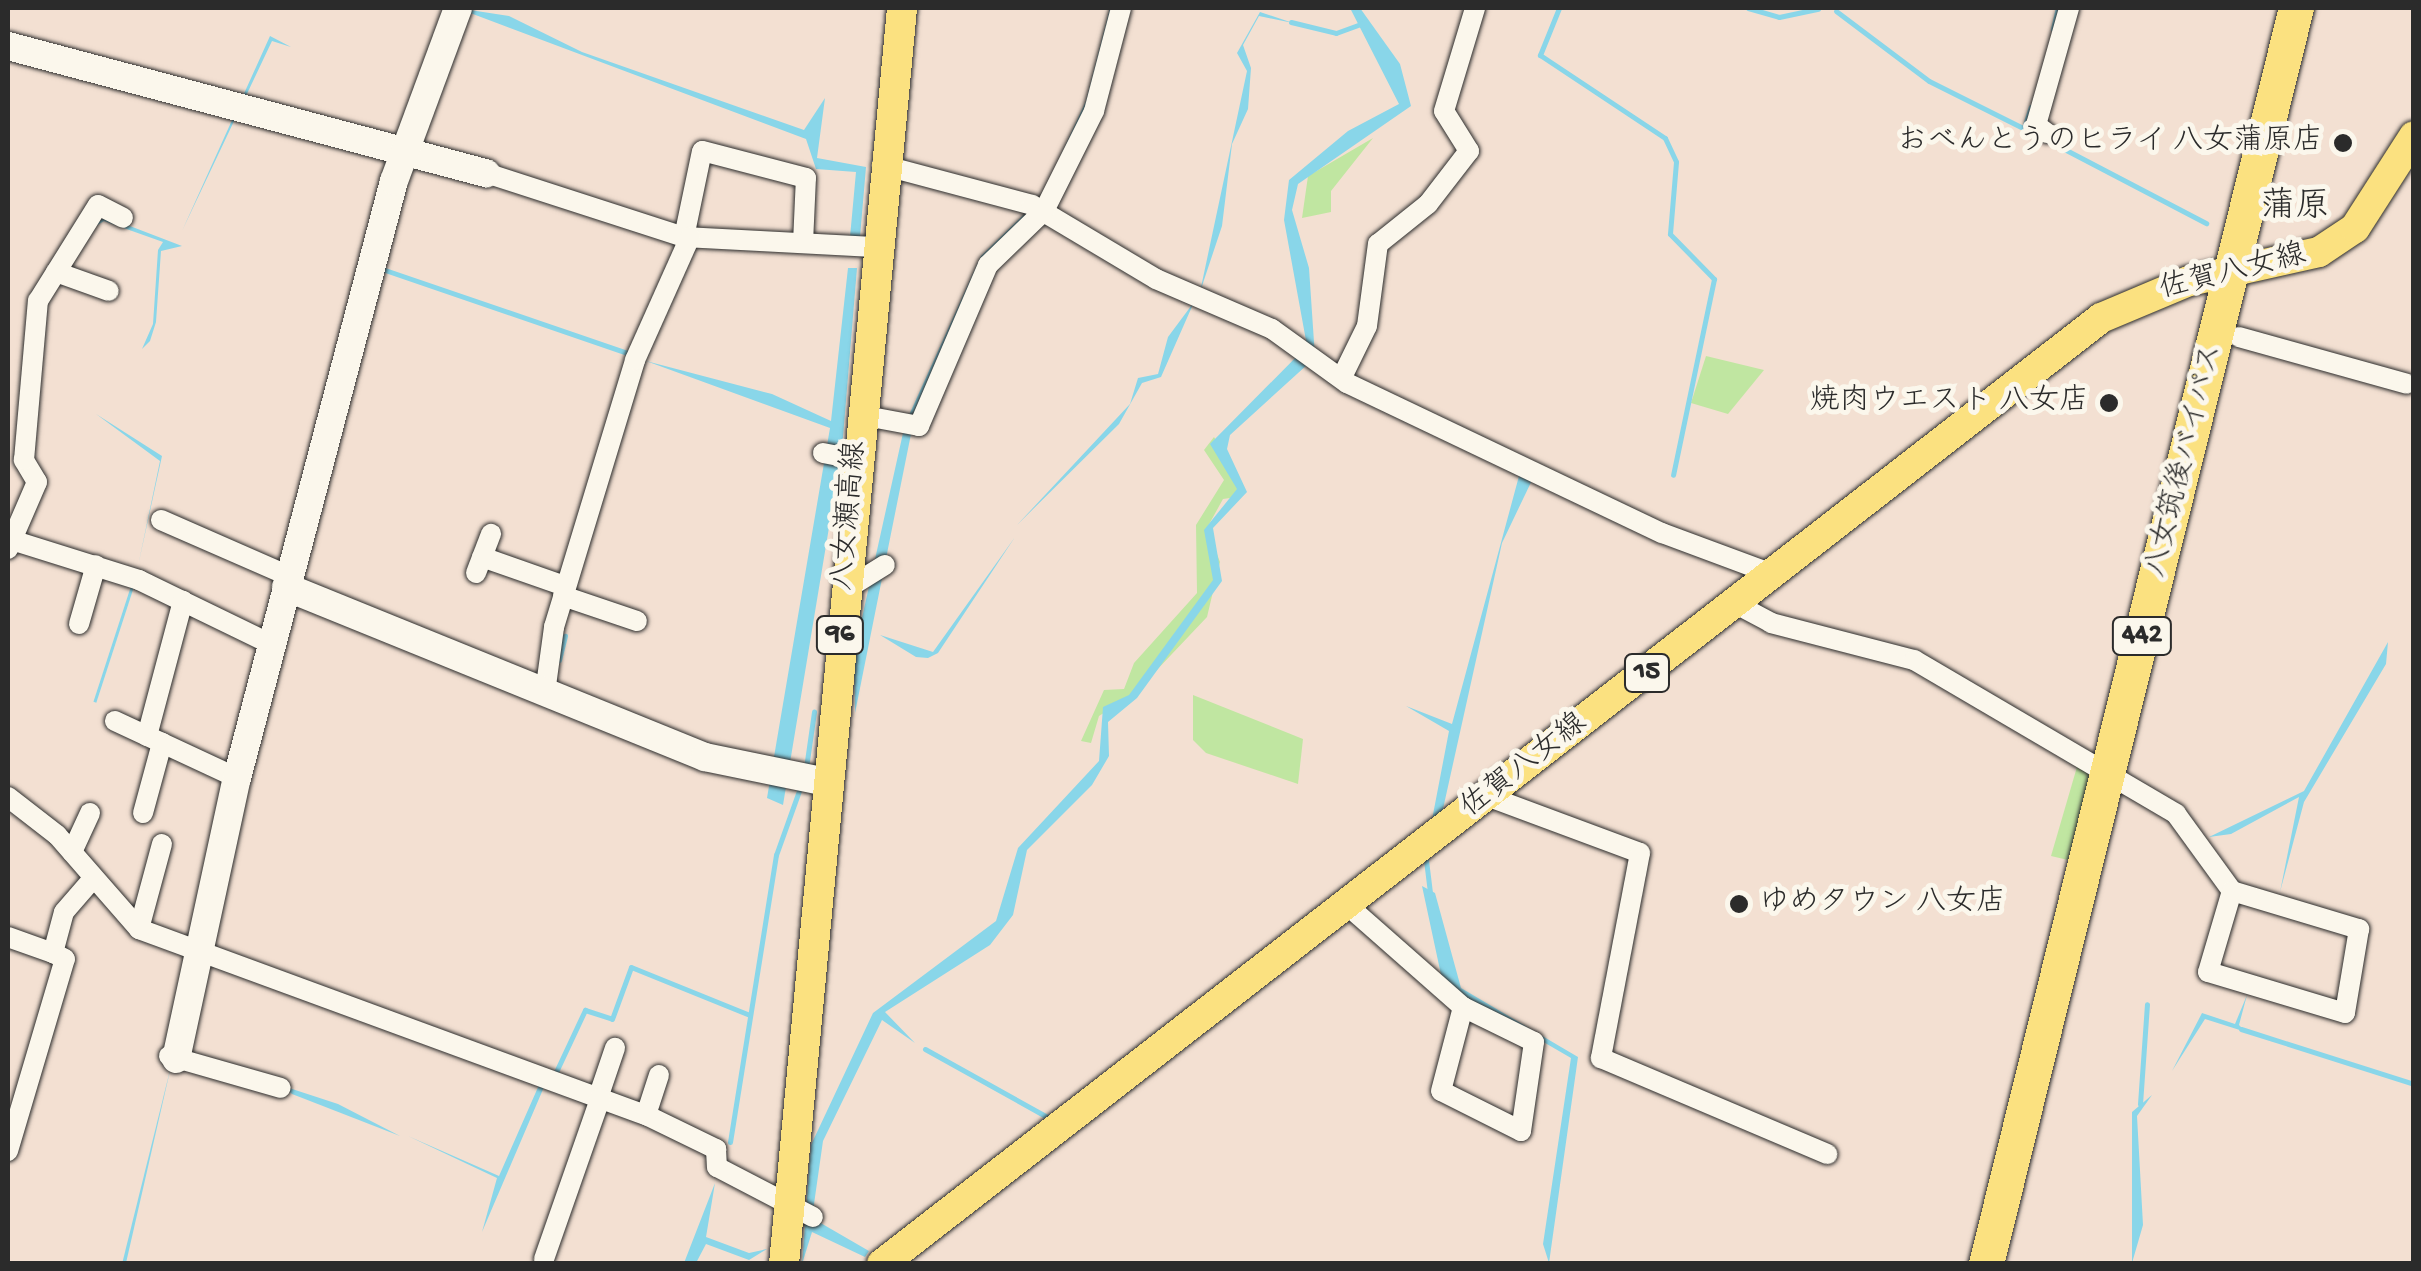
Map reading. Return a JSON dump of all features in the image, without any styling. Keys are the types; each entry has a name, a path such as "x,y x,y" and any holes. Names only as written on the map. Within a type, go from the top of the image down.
{"highway":[{"name":"八女筑後バイパス","path":"1986,1264 2239,337 2244,272 2296,8"},
{"name":"八女筑後バイパス","path":"2010,1264 2118,776 2244,272 2318,8"}],"main road":[{"name":"八女瀬高線","path":"784,1264 802,1211 819,781 882,165 902,8"},
{"name":"佐賀八女線","path":"889,1262 2101,318 2153,293 2319,252 2356,228 2414,136"}],"street":[{"path":"871,417 910,423 988,265 1039,209 1094,111 1120,8"},
{"path":"1342,377 1367,326 1378,244 1428,204 1468,151 1444,111 1475,8"},
{"path":"2046,132 2036,125 2069,8"},
{"path":"281,1088 173,1057 287,582 404,151 456,11"},
{"path":"13,48 237,110 486,172 687,237 874,247"},
{"path":"545,692 564,591 636,360 687,237 702,151 806,178 803,243"},
{"path":"882,165 1039,209 1156,279 1311,351 1342,377 1662,533 1775,575"},
{"path":"123,218 98,205 29,330 24,460 37,482 13,546 96,566 184,600 271,644"},
{"path":"62,275 109,291"},
{"path":"2239,337 2406,384"},
{"path":"161,520 287,582 545,692 767,775 819,781"},
{"path":"490,534 479,565 564,591 637,621"},
{"path":"78,624 96,566"},
{"path":"142,813 184,600"},
{"path":"1736,604 1770,623 1914,660 2118,776 2176,814 2232,890 2359,930 2344,1013 2208,972 2232,890"},
{"path":"115,721 237,778"},
{"path":"1488,796 1640,853 1601,1058 1827,1154"},
{"path":"8,797 72,852 90,882 139,929 646,1115 716,1149 717,1167 802,1211"},
{"path":"72,852 90,813"},
{"path":"139,929 162,844"},
{"path":"53,953 64,912 90,882"},
{"path":"1346,904 1463,1007 1534,1042 1521,1132 1442,1091 1463,1007"},
{"path":"8,937 66,958 8,1151"},
{"path":"544,1259 615,1048"},
{"path":"646,1115 659,1075"}],"green space":[{"path":"1373,138 1331,191 1331,212 1302,218 1308,176"},
{"path":"1706,356 1764,370 1728,414 1691,403"},
{"path":"1214,437 1239,479 1237,497 1223,499 1207,528 1220,562 1207,617 1135,693 1099,716 1091,743 1081,741 1104,690 1124,689 1134,663 1197,593 1196,525 1224,480 1204,450"},
{"path":"1193,695 1303,739 1298,784 1206,753 1193,740"},
{"path":"2079,760 2092,767 2068,860 2051,856"}],"water":[{"path":"457,8 509,16 582,52 804,130 825,98 817,158 866,167 860,237 850,237 856,172 816,169 806,139"},
{"path":"1110,8 1118,8 1099,81 1055,184 985,263 912,429 855,713 854,654 905,424 981,256 1041,198 1086,101"},
{"path":"1350,8 1360,8 1400,64 1411,106 1298,184 1292,210 1309,268 1315,357 1534,476 1502,543 1441,818 1431,825 1449,731 1406,706 1452,724 1519,476 1308,364 1230,435 1227,449 1247,492 1213,528 1222,581 1137,698 1108,722 1109,756 1092,785 1027,850 1013,915 990,945 885,1012 915,1043 882,1020 823,1141 812,1218 869,1251 865,1257 812,1232 802,1264 811,1145 873,1013 996,921 1018,848 1099,761 1103,707 1129,695 1213,580 1204,530 1237,489 1210,444 1307,346 1284,220 1289,180 1348,131 1399,104"},
{"path":"1260,12 1293,23 1259,16 1243,45 1251,68 1248,109 1232,144 1222,226 1200,292 1247,71 1237,53"},
{"path":"270,36 291,47 272,41 182,231"},
{"path":"109,218 182,246 161,251 156,322 150,341 142,349 153,324 158,250 163,242 104,221 96,226 99,219"},
{"path":"848,268 857,268 842,449 783,805 767,798 830,428 646,361 772,394 831,421"},
{"path":"1194,302 1161,377 1142,383 1119,424 1017,525 1130,404 1138,378 1158,374 1168,337"},
{"path":"96,414 162,456 138,566 160,461"},
{"path":"1015,537 938,653 928,658 916,657 880,635 933,652"},
{"path":"133,580 136,581 96,703"},
{"path":"2388,642 2386,664 2304,802 2280,892 2299,797 2231,834 2209,837 2304,791"},
{"path":"1422,886 1435,893 1461,988 1578,1057 1549,1263 1543,1244 1571,1058 1443,984"},
{"path":"2247,995 2239,1025 2246,1032 2205,1019 2172,1071 2202,1013 2235,1024"},
{"path":"172,1062 126,1263 122,1264"},
{"path":"539,1085 544,1087 482,1232 497,1178 408,1136 499,1176"},
{"path":"283,1086 338,1104 400,1136 292,1094"},
{"path":"2152,1095 2137,1116 2143,1225 2132,1263 2132,1112"},
{"path":"715,1183 706,1237 749,1253 767,1249 749,1260 706,1244 696,1263 684,1263"}],"waterway":[{"path":"1559,8 1540,55 1665,138 1676,162 1670,234 1714,279 1673,475"},
{"path":"1748,8 1779,17 1818,9"},
{"path":"2053,29 2058,8"},
{"path":"1836,11 1929,81 2031,132"},
{"path":"1291,22 1336,33 1361,24"},
{"path":"2024,128 2031,107"},
{"path":"2045,139 2206,223"},
{"path":"382,269 630,354"},
{"path":"559,660 565,636"},
{"path":"806,768 814,712"},
{"path":"730,1142 776,855 800,788"},
{"path":"1426,860 1431,898"},
{"path":"555,1074 585,1010 612,1019 631,967 750,1015"},
{"path":"2140,1104 2147,1004"},
{"path":"2241,1029 2414,1084"},
{"path":"925,1049 1051,1119"}],"place":[{"name":"おべんとうのヒライ 八女蒲原店","path":"2343,143"},
{"name":"焼肉ウエスト 八女店","path":"2109,403"},
{"name":"ゆめタウン 八女店","path":"1739,904"}],"district":[{"name":"蒲原","path":"2295,209"}]}
